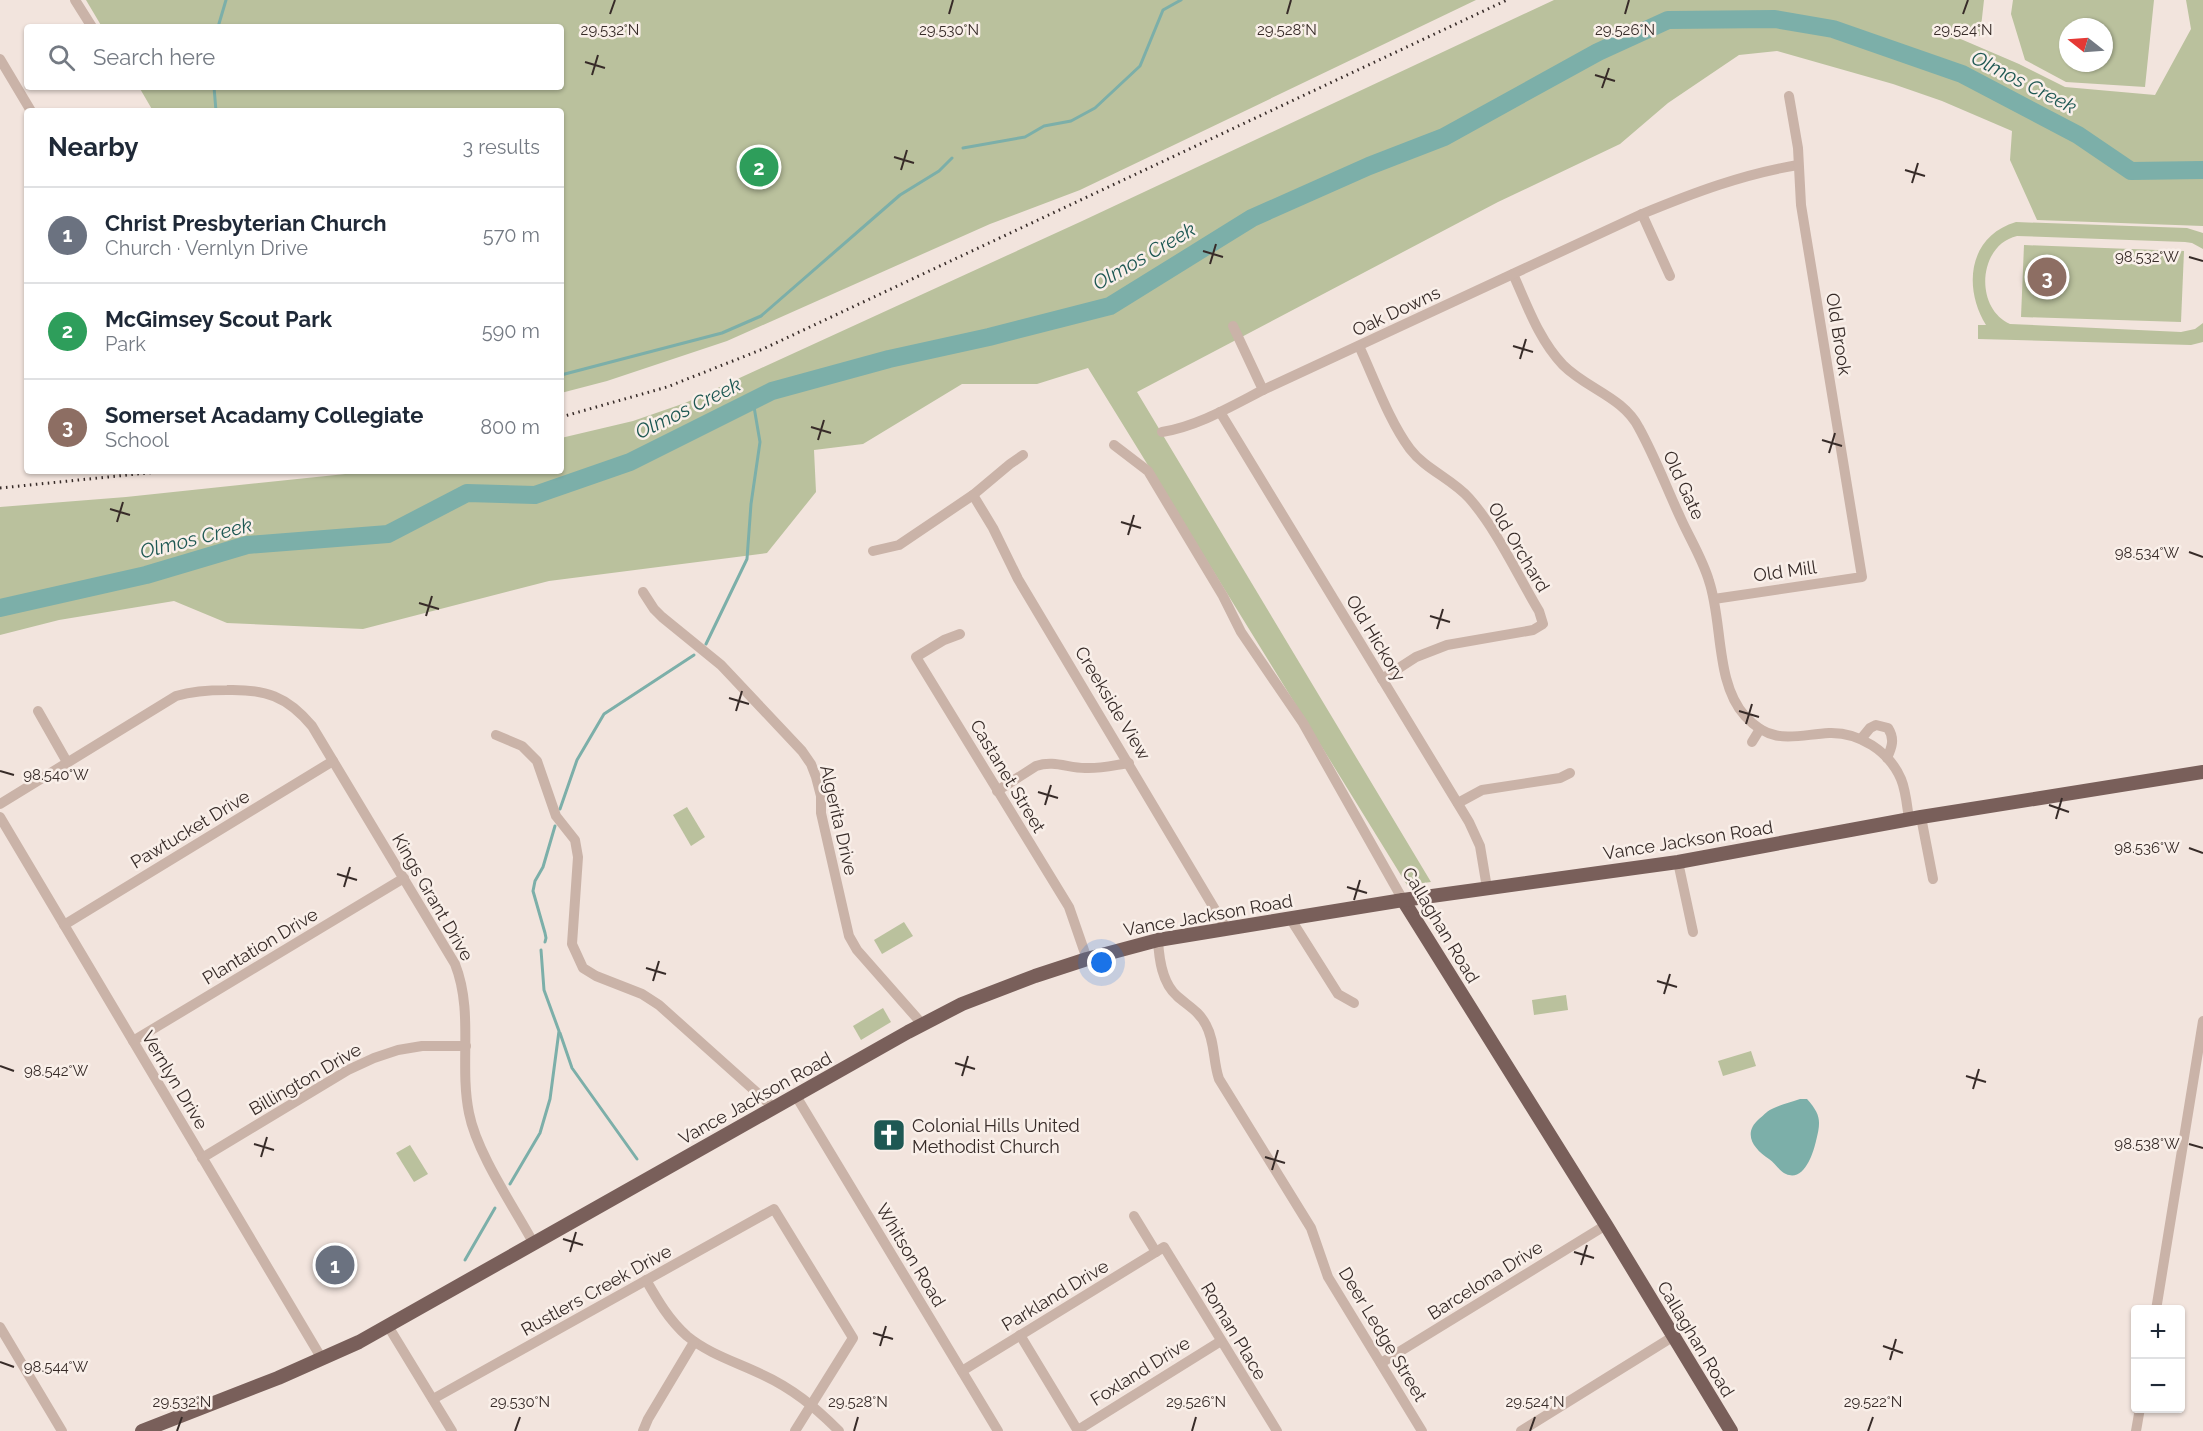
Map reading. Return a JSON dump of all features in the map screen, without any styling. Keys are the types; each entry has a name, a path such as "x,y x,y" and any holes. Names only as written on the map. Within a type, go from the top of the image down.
{"main road":[{"name":"Vance Jackson Road","path":"142,1431 322,1359 388,1326 962,1004 1087,959 1158,940 1226,928 1403,900 1678,862 1915,818 2203,772"},
{"name":"Callaghan Road","path":"1403,900 1606,1225 1731,1431"}],"street":[{"path":"75,0 90,24"},
{"path":"0,59 29,108"},
{"name":"Old Brook","path":"1789,96 1798,148 1801,205 1862,577"},
{"name":"Oak Downs","path":"1162,432 1179,429 1220,412 1642,214 1723,183 1798,165"},
{"path":"1642,214 1670,276"},
{"name":"Old Gate","path":"1513,274 1538,330 1555,355 1574,374 1616,401 1639,427 1709,580 1734,702 1743,714 1760,729"},
{"path":"1233,326 1263,390"},
{"name":"Old Orchard","path":"1359,346 1400,434 1420,460 1459,488 1475,505 1539,611 1543,624 1533,630 1447,645 1416,657 1382,679"},
{"name":"Old Hickory","path":"1220,412 1458,803 1480,846 1487,888"},
{"name":"Callaghan Road","path":"1114,445 1148,471 1223,596 1241,632 1303,723 1403,900"},
{"path":"873,551 899,545 973,495 1023,455"},
{"name":"Creekside View","path":"973,495 993,528 1018,579 1226,928"},
{"name":"Old Mill","path":"1714,599 1862,577"},
{"name":"Algerita Drive","path":"643,592 662,617 734,678 802,751 811,764 821,796 823,821 849,936 857,950 923,1025"},
{"name":"Castanet Street","path":"960,634 944,640 916,657 1069,907 1087,959"},
{"name":"Kings Grant Drive","path":"0,804 176,696 202,690 254,690 279,698 301,713 312,726 404,878 449,953 459,975 464,999 467,1100 472,1128 481,1149 534,1244"},
{"path":"38,711 68,762"},
{"path":"1861,739 1870,728 1876,725 1888,728 1893,739 1887,758"},
{"path":"1752,742 1760,729 1785,737 1799,738 1828,733 1843,734 1870,744 1887,758 1901,778 1933,879"},
{"path":"496,735 522,746 537,761 556,816 575,840 578,857 572,944 583,968 596,976 642,994 659,1005 774,1108"},
{"name":"Pawtucket Drive","path":"64,925 333,761"},
{"path":"998,791 1036,766 1043,764 1066,764 1085,768 1129,763"},
{"path":"1458,803 1482,790 1560,778 1570,773"},
{"name":"Vernlyn Drive","path":"0,818 322,1359"},
{"path":"1678,862 1693,932"},
{"name":"Plantation Drive","path":"133,1041 404,878"},
{"path":"1290,918 1338,994 1354,1003"},
{"name":"Deer Ledge Street","path":"1158,940 1166,983 1175,995 1198,1012 1208,1028 1214,1065 1219,1079 1311,1228 1328,1277 1422,1431"},
{"path":"2157,1305 2203,1021"},
{"name":"Billington Drive","path":"202,1158 348,1070 374,1058 398,1050 466,1046"},
{"name":"Whitson Road","path":"796,1096 998,1431"},
{"name":"Rustlers Creek Drive","path":"433,1399 774,1209 853,1338 811,1405"},
{"name":"Roman Place","path":"1134,1216 1160,1250 1221,1341 1277,1431"},
{"name":"Barcelona Drive","path":"1381,1363 1606,1225"},
{"name":"Parkland Drive","path":"962,1371 1160,1250"},
{"path":"646,1281 665,1312 694,1341 725,1359 760,1373 786,1387 811,1405 839,1431"},
{"path":"388,1326 452,1431"},
{"path":"0,1327 62,1431"},
{"path":"1020,1335 1078,1430"},
{"path":"1521,1431 1674,1336"},
{"path":"643,1431 694,1341"},
{"name":"Foxland Drive","path":"1078,1430 1221,1341"},
{"path":"795,1431 811,1405"},
{"path":"2136,1431 2138,1413"}],"green space":[{"path":"86,0 1476,0 1080,190 990,224 727,341 607,381 564,392 564,108 151,108 141,90 564,90 564,24 100,24"},
{"path":"1554,0 1984,0 1980,36 1949,34 2019,64 2065,87 2155,95 2191,29 2186,0 2203,0 2203,226 2037,220 2010,160 2012,131 1942,101 1893,84 1777,51 1739,55 1668,103 1620,144 1498,202 1137,392 1431,882 1407,885 1088,368 1037,384 962,384 863,444 814,450 816,492 767,553 549,581 363,629 227,623 174,601 59,620 0,635 0,507 126,497 345,474 564,474 564,437 633,421 685,403 1080,222"},
{"path":"2013,0 2154,0 2145,87 2066,82 2025,60 2011,14"},
{"path":"2016,222 2187,228 2203,233 2203,249 2185,242 2017,236 2004,242 1994,251 1985,277 1990,305 1998,316 2010,324 2181,332 2195,329 2203,323 2203,342 2191,345 1978,339 1978,325 1986,325 1974,295 1974,265 1979,251 1988,239 2000,229"},
{"path":"2024,245 2184,251 2181,322 2021,317"},
{"path":"687,807 705,837 691,846 673,815"},
{"path":"904,922 913,936 882,954 874,940"},
{"path":"1566,995 1568,1010 1534,1015 1532,1000"},
{"path":"883,1008 891,1022 861,1040 853,1026"},
{"path":"1751,1051 1756,1066 1723,1076 1718,1061"},
{"path":"410,1145 428,1174 414,1182 396,1153"}],"water":[{"path":"1800,1099 1807,1099 1815,1110 1819,1118 1819,1128 1813,1153 1807,1165 1803,1171 1792,1175 1786,1174 1759,1151 1752,1141 1751,1130 1770,1110"}],"waterway":[{"path":"219,24 226,0"},
{"path":"963,148 1025,137 1044,126 1071,121 1095,108 1140,66 1163,10 1181,0"},
{"name":"Olmos Creek","path":"0,608 146,575 247,545 388,534 467,493 535,495 630,462 772,391 889,359 989,337 1110,306 1252,218 1369,166 1444,137 1598,52 1668,20 1775,19 1833,29 1962,74 2078,135 2131,171 2203,170"},
{"path":"214,90 216,108"},
{"path":"564,374 722,333 761,316 900,195 939,171 952,158"},
{"path":"706,644 747,559 751,504 760,442 753,401"},
{"path":"560,809 577,760 604,714 694,655"},
{"path":"545,942 545,933 533,891 555,826"},
{"path":"510,1184 540,1133 550,1099 559,1031 544,990 541,950"},
{"path":"560,1033 572,1068 637,1159"},
{"path":"465,1260 495,1208"}],"railway":[{"path":"564,416 667,387 763,349 1507,0"},
{"path":"0,488 138,474"}],"place":[{"name":"McGimsey Scout Park","path":"759,167"},
{"name":"Somerset Acadamy Collegiate","path":"2047,277"},
{"name":"Colonial Hills United Methodist Church","path":"889,1135"},
{"name":"Christ Presbyterian Church","path":"335,1265"}]}
